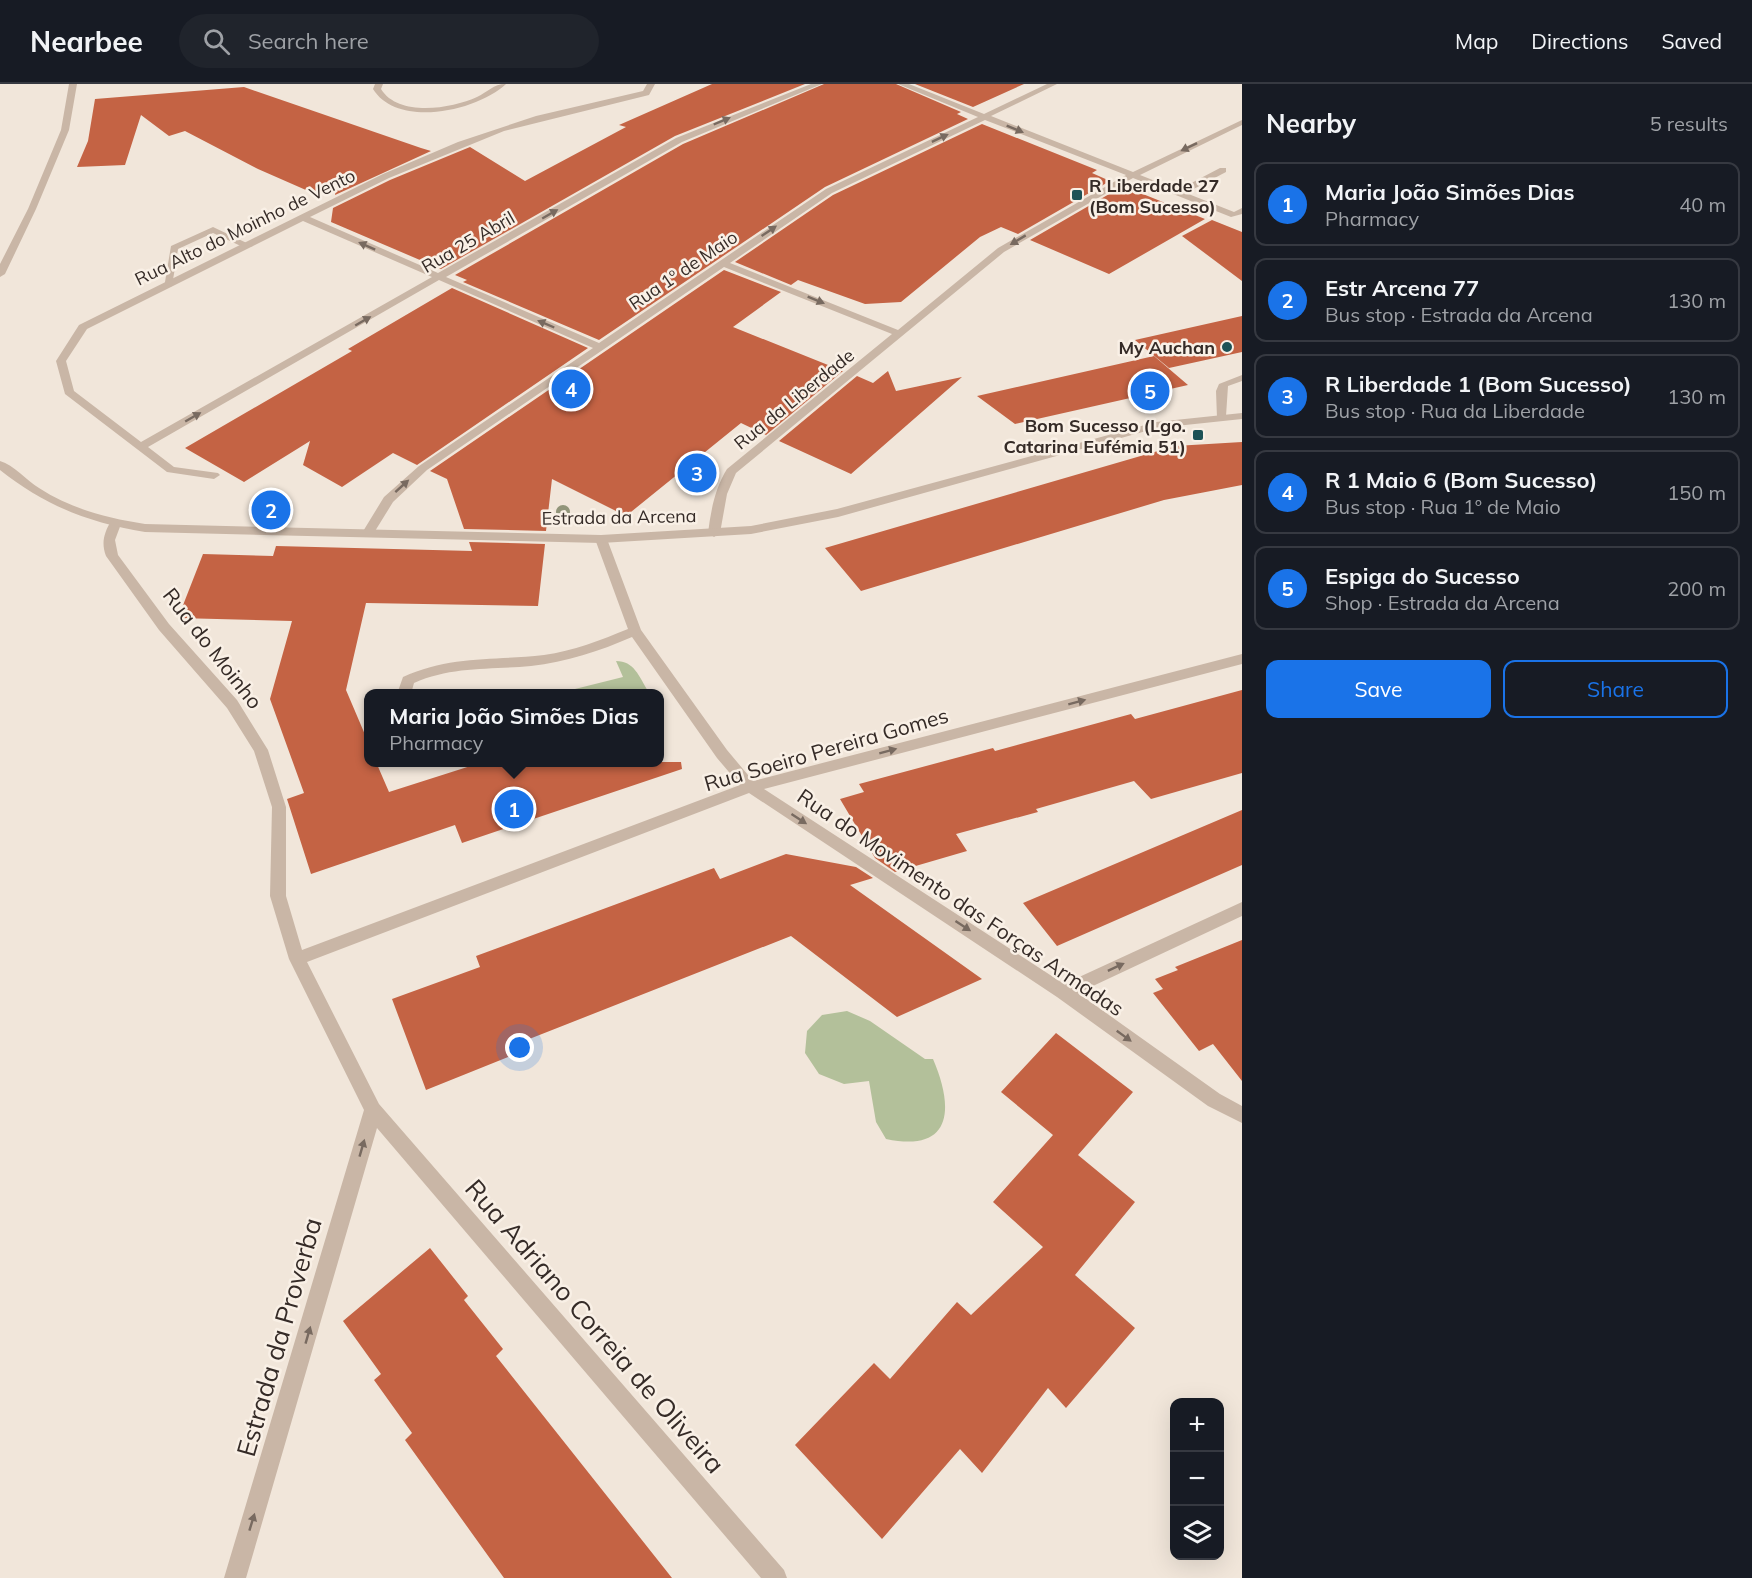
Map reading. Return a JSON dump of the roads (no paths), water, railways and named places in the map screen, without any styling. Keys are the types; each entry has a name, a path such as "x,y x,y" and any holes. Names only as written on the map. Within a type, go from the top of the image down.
{"street":[{"path":"0,274 32,208 65,130 74,84"},
{"path":"379,84 377,89 379,96 385,103 429,110 460,106 477,100 502,84"},
{"name":"Rua Alto do Moinho de Vento","path":"214,475 171,470 69,392 61,361 83,327 386,176 461,144 530,121 639,96 645,93 651,84"},
{"name":"Rua 25 Abril","path":"142,446 679,140 818,84"},
{"path":"902,84 1177,194 1234,215 1242,211"},
{"name":"Rua 1º de Maio","path":"368,533 388,500 423,468 829,191 1053,84"},
{"name":"Rua da Liberdade","path":"714,533 719,500 731,471 1001,250 1131,176 1242,122"},
{"path":"1177,194 1223,170"},
{"path":"304,218 600,347"},
{"path":"167,286 174,248 213,230 248,246"},
{"name":"Rua da Liberdade","path":"722,263 900,334"},
{"path":"1221,416 1221,391 1224,384 1242,378"},
{"name":"Estrada da Arcena","path":"0,464 51,501 94,520 115,524 175,530 601,539 751,530 838,513 1156,426 1221,416 1242,416"},
{"name":"Rua do Moinho","path":"115,524 107,546 112,556 164,627 232,704 261,750 279,807 278,896 297,959 373,1110"},
{"name":"Rua do Movimento das Forças Armadas","path":"601,539 635,631 722,754 750,788 1063,992 1214,1100 1242,1115"},
{"path":"405,689 408,680 426,670 462,662 546,659 593,649 635,631"},
{"name":"Rua Soeiro Pereira Gomes","path":"297,959 750,788 1242,659"},
{"path":"1063,992 1242,909"},
{"name":"Estrada da Proverba","path":"235,1578 373,1110"},
{"name":"Rua Adriano Correia de Oliveira","path":"373,1110 776,1578"}],"place":[{"name":"R Liberdade 27 (Bom Sucesso)","path":"1077,195"},
{"name":"My Auchan","path":"1227,347"},
{"name":"R 1 Maio 6 (Bom Sucesso)","path":"571,389"},
{"name":"Espiga do Sucesso","path":"1150,391"},
{"name":"Bom Sucesso (Lgo. Catarina Eufémia 51)","path":"1198,435"},
{"name":"R Liberdade 1 (Bom Sucesso)","path":"697,473"},
{"name":"Estr Arcena 77","path":"271,510"},
{"name":"Maria João Simões Dias","path":"514,809"}]}
